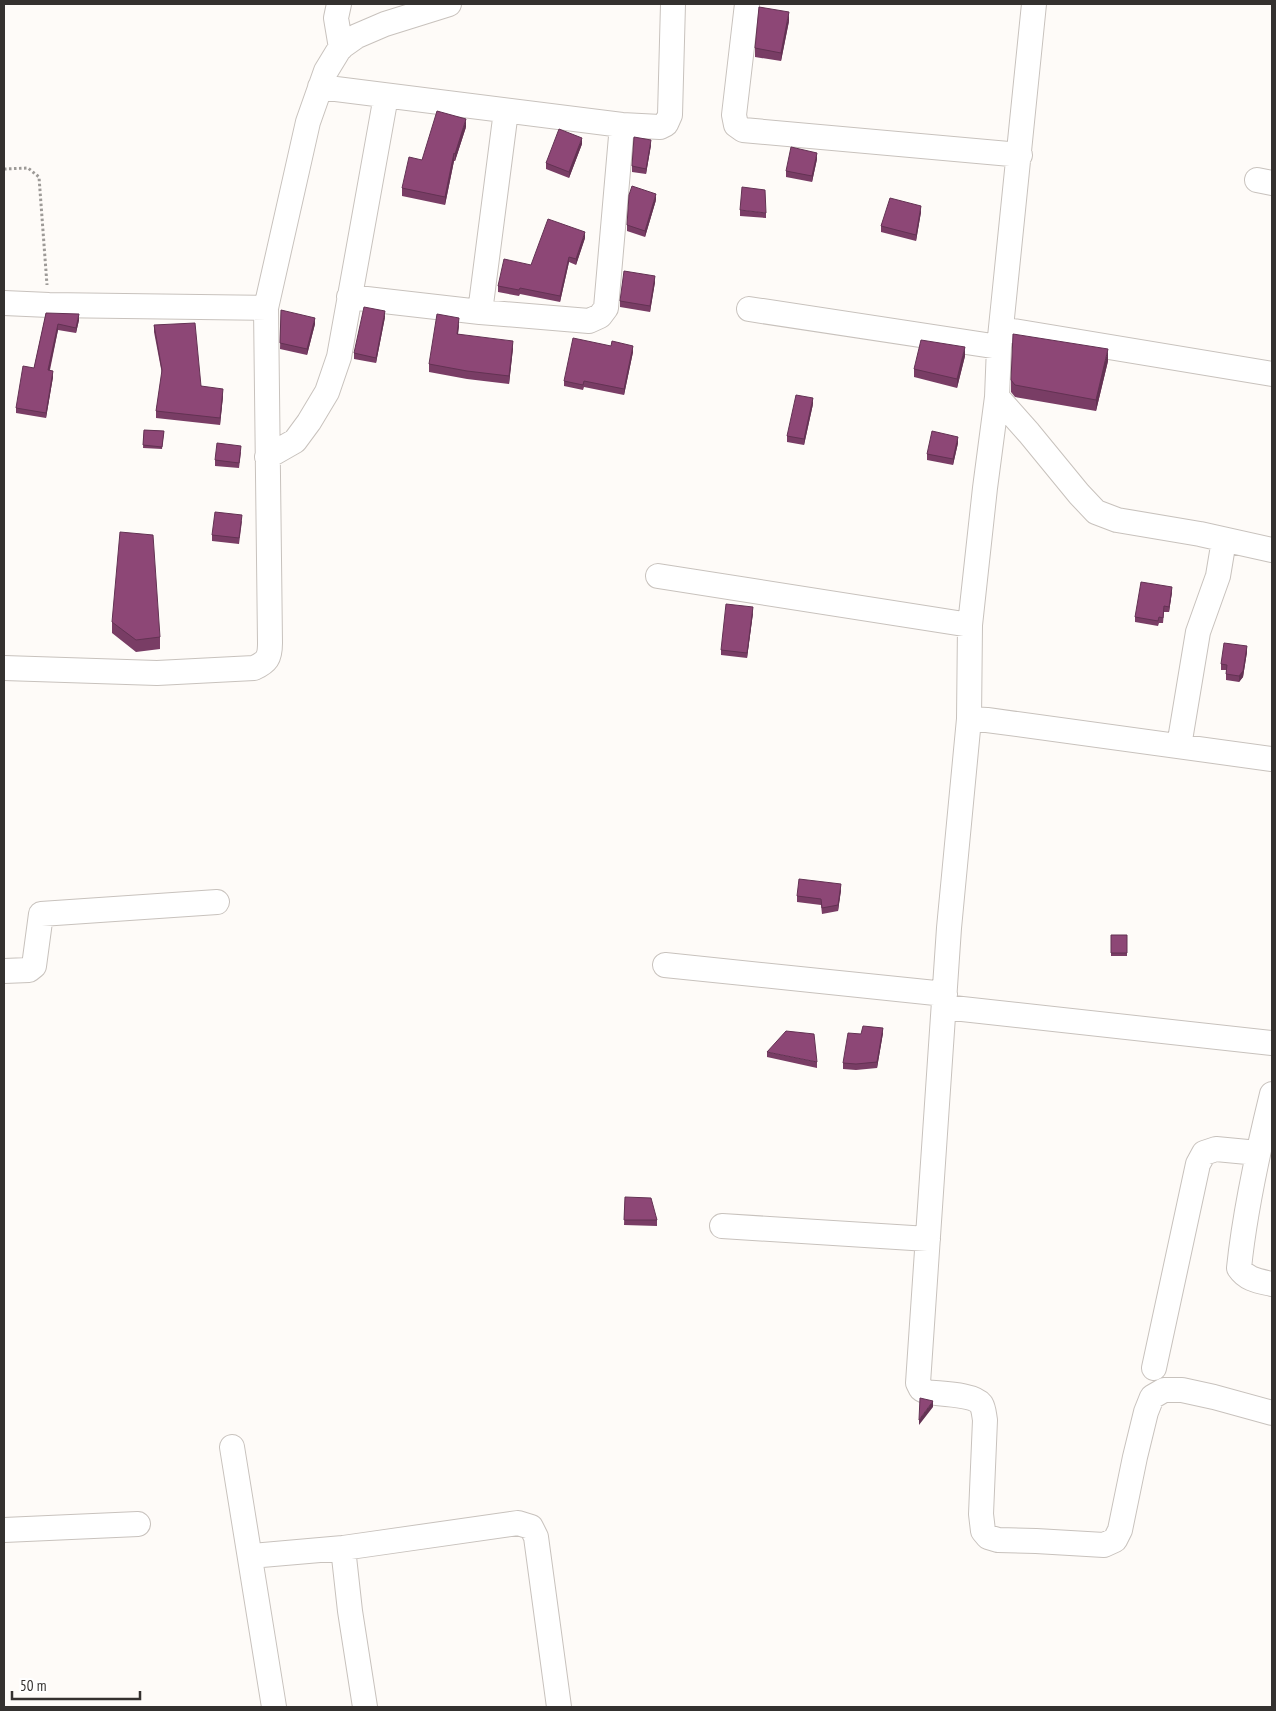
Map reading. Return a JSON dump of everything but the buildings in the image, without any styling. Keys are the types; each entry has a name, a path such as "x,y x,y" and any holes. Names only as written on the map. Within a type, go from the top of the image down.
{"street":[{"path":"339,4 336,18 341,48"},
{"path":"4,668 157,673 254,668 266,663 270,655 270,644 266,308 308,122 326,71 341,48 358,36 386,24 449,4"},
{"path":"320,87 622,125 660,126 666,124 670,114 673,4"},
{"path":"747,4 734,115 736,125 743,130 1020,155"},
{"path":"1034,4 1000,338 997,397 970,625 969,719 949,928 918,1383 920,1389 927,1392 973,1399 981,1404 984,1411 981,1514 983,1531 988,1537 998,1540 1036,1540 1104,1545 1115,1540 1120,1530 1146,1412 1152,1397 1164,1390 1182,1390 1272,1413"},
{"path":"267,457 295,441 309,422 327,392 339,357 386,96"},
{"path":"480,312 506,110"},
{"path":"349,296 480,312 589,321 600,316 606,308 622,125"},
{"path":"4,303 266,308"},
{"path":"749,309 1000,338 1272,374"},
{"path":"997,397 1096,512 1117,520 1272,550"},
{"path":"1179,746 1198,632 1218,576 1224,540"},
{"path":"658,576 970,625"},
{"path":"969,719 1272,759"},
{"path":"4,971 29,970 34,966 41,914 217,902"},
{"path":"665,965 1272,1043"},
{"path":"1272,1094 1258,1153 1243,1232 1239,1268 1244,1275 1252,1280 1272,1284"},
{"path":"1154,1368 1198,1164 1204,1153 1216,1149 1258,1153"},
{"path":"722,1226 928,1239"},
{"path":"232,1447 274,1707"},
{"path":"251,1556 343,1548 518,1523 531,1527 536,1537 559,1707"},
{"path":"4,1530 138,1524"},
{"path":"343,1548 350,1611 365,1707"}],"path":[{"path":"4,168 28,168 39,177 49,305"}]}
